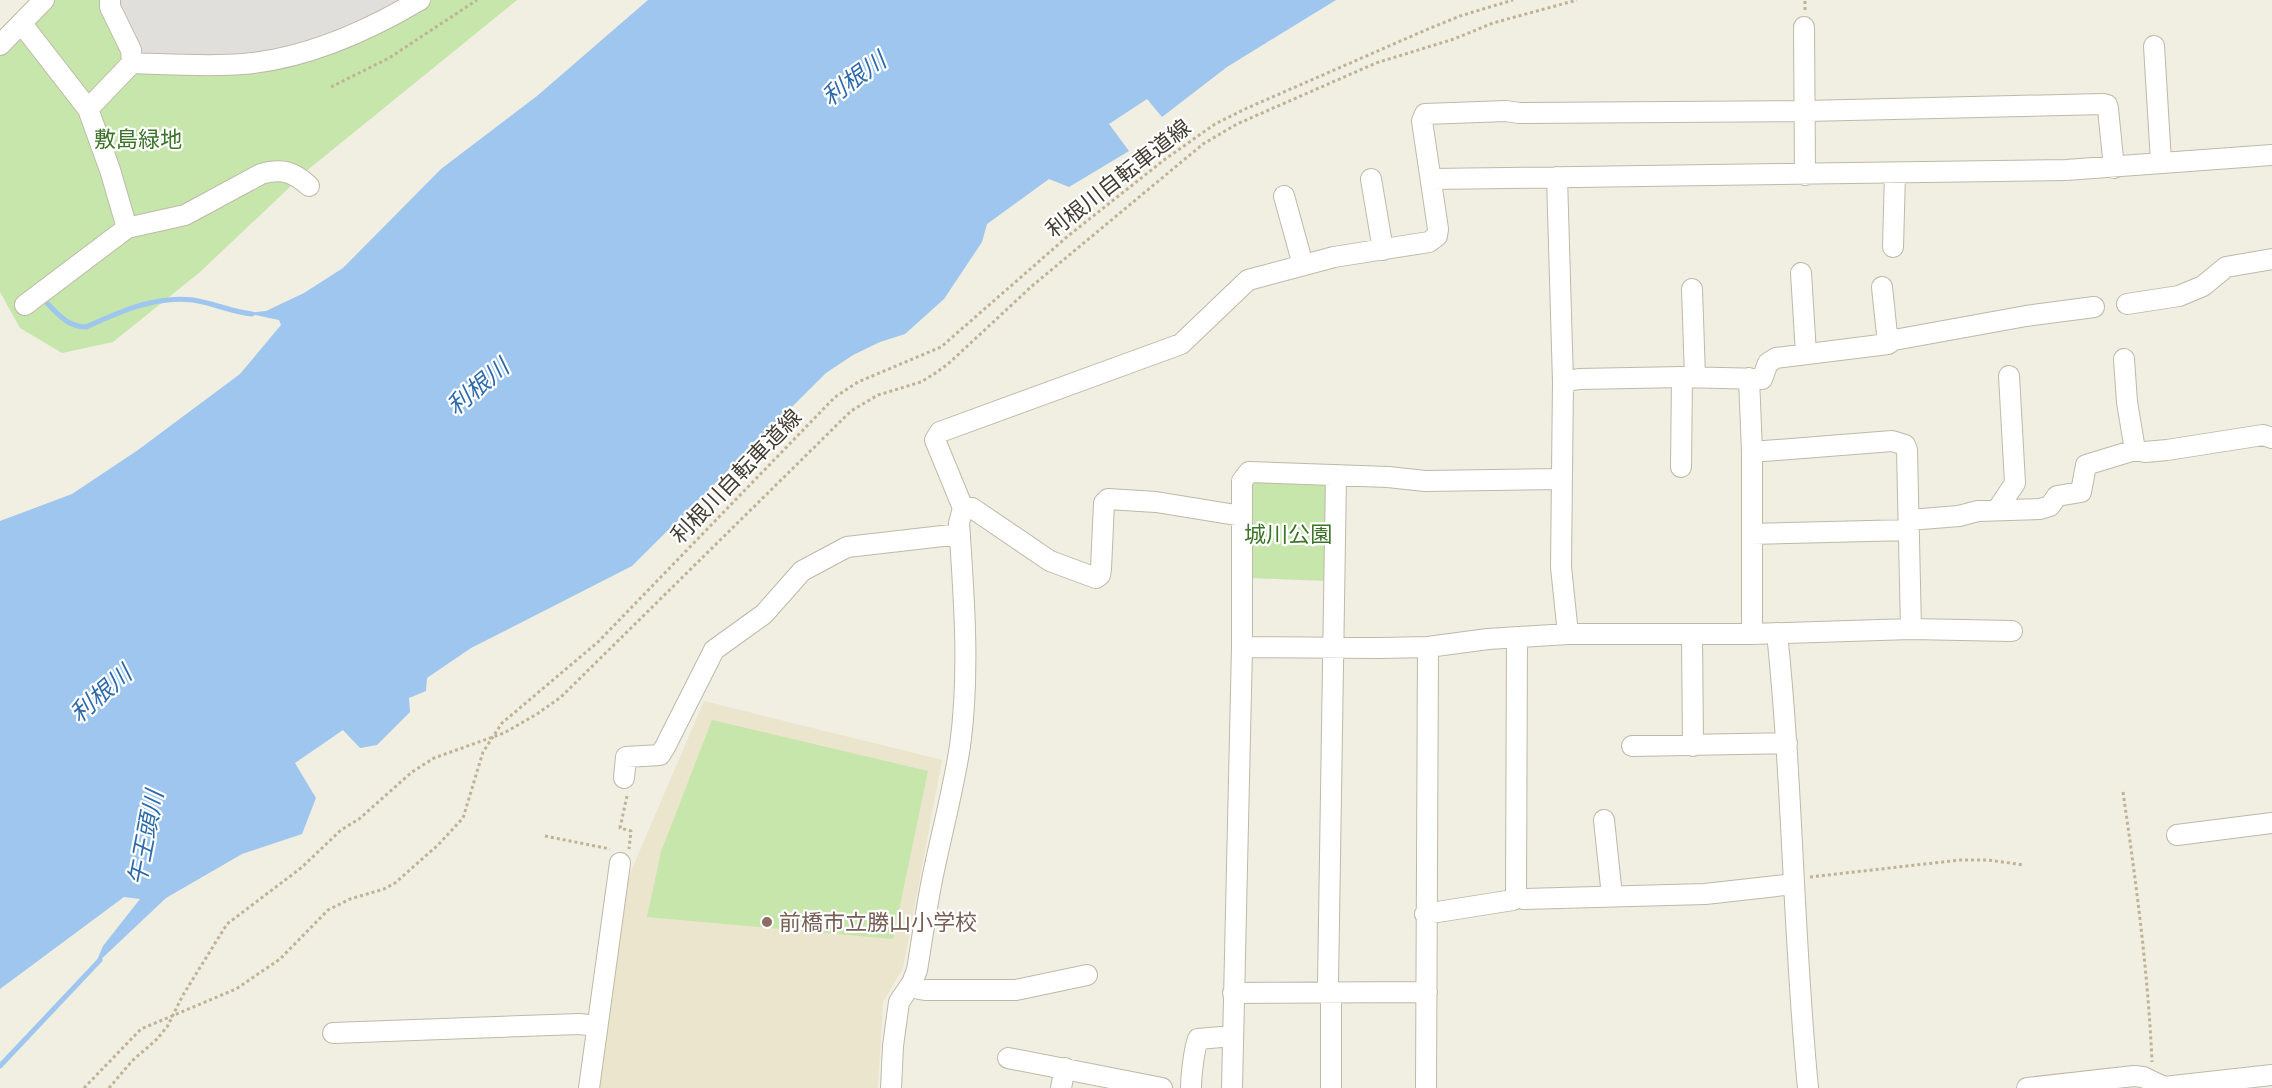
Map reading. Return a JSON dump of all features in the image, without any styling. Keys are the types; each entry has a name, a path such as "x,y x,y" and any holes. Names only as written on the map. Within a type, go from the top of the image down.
{"street":[{"path":"0,45 44,0"},
{"path":"110,0 110,7 131,50 132,63"},
{"path":"88,109 132,63 242,64 294,56 317,49 390,18 420,0"},
{"path":"22,24 88,109 110,170 127,228"},
{"path":"1804,27 1805,174"},
{"path":"2154,46 2161,162"},
{"path":"891,1088 893,1046 899,1002 912,983 917,970 932,881 960,746 965,666 959,523 963,508 936,440 940,432 1181,344 1242,283 1303,265 1430,242 1437,236 1438,229 1423,117 1430,113 1806,111 2103,104 2107,105 2108,109 2114,168"},
{"path":"1431,179 2114,168 2161,162 2272,155"},
{"path":"25,305 127,228 185,214 261,174 274,170 296,174 309,186"},
{"path":"1893,247 1895,173"},
{"path":"1557,177 1563,382 1561,567 1568,634"},
{"path":"1371,179 1383,250"},
{"path":"1284,196 1303,265"},
{"path":"2127,304 2179,296 2203,286 2226,267 2272,259"},
{"path":"1801,273 1806,354"},
{"path":"1882,287 1888,344"},
{"path":"1681,467 1692,289"},
{"path":"1563,382 1579,379 1688,377 1762,379 1768,363 1776,358 1888,344 1894,340 2025,316 2094,307"},
{"path":"2124,359 2127,402 2135,450"},
{"path":"1997,510 2015,483 2009,376"},
{"path":"1749,378 1752,452 1752,634"},
{"path":"1752,534 1909,525 1997,510 2050,506 2057,496 2081,492 2086,465 2135,450 2145,452 2167,450 2263,435 2272,438"},
{"path":"1752,452 1899,442 1905,445 1907,450 1911,629"},
{"path":"1232,1088 1242,646 1242,481 1249,472 1336,475 1425,482 1562,479"},
{"path":"1331,1088 1331,1003 1328,993 1336,475"},
{"path":"963,508 972,508 1050,561 1096,578 1100,575 1101,569 1104,504 1108,499 1156,502 1242,516"},
{"path":"624,778 626,757 660,755 714,650 764,614 802,571 847,547 960,534"},
{"path":"1242,646 1428,647 1568,634 1692,635 1911,629 2012,631"},
{"path":"1778,633 1808,1088"},
{"path":"1692,635 1694,746"},
{"path":"1516,897 1517,638"},
{"path":"1426,1088 1428,647"},
{"path":"1632,746 1787,743"},
{"path":"1604,820 1612,896"},
{"path":"2177,835 2272,823"},
{"path":"589,1088 620,863"},
{"path":"1516,897 1523,899 1705,894 1793,881"},
{"path":"1425,914 1513,900 1516,897"},
{"path":"912,983 919,989 925,990 1007,990 1087,975"},
{"path":"1233,993 1427,992"},
{"path":"333,1033 579,1024 597,1026"},
{"path":"1191,1088 1192,1067 1195,1063 1198,1039 1233,1036"},
{"path":"1008,1058 1162,1088"},
{"path":"1061,1088 1065,1068"},
{"path":"2027,1088 2134,1076 2143,1077 2164,1087 2272,1075"}],"path":[{"path":"331,87 389,58 477,0"},
{"name":"利根川自転車道線","path":"84,1088 141,1029 236,989 280,959 328,910 338,904 372,894 395,883 444,839 462,818 467,808 477,767 491,737 513,711 598,642 835,397 858,382 941,347 1068,237 1182,146 1215,124 1460,16 1513,0"},
{"path":"109,1088 132,1061 156,1040 174,1015 183,994 227,924 301,868 341,830 367,813 412,772 434,758 504,733 537,714 575,685 851,411 878,395 921,382 941,369 1032,286 1203,144 1237,124 1376,63 1454,39 1504,20 1577,0"},
{"path":"620,863 628,856 631,831 620,828 629,785 624,778"},
{"path":"2123,792 2147,980 2153,1068 2156,1077 2164,1087"},
{"path":"545,836 615,851 619,855 620,863"},
{"path":"1793,881 1960,860 1988,860 2024,865"}],"shaded area":[{"path":"101,0 433,0 353,40 136,72"},
{"name":"前橋市立勝山小学校","path":"704,701 942,760 903,968 883,1002 878,1088 599,1088 629,876"}],"green space":[{"name":"敷島緑地","path":"55,0 517,0 310,168 200,272 113,342 62,353 20,328 0,292 0,56"},
{"name":"城川公園","path":"1254,480 1323,481 1330,490 1328,581 1248,578 1247,487"},
{"path":"712,720 928,771 893,939 647,917 661,852"}],"water":[{"name":"利根川","path":"648,0 1336,0 1227,67 1162,117 1147,99 1109,124 1129,151 1069,187 1049,179 987,224 982,242 944,299 905,334 880,342 853,355 826,373 632,566 471,648 427,678 426,691 409,698 410,712 377,745 360,748 343,730 295,763 316,798 302,834 242,854 166,898 95,965 103,946 140,899 124,897 0,989 0,521 72,494 138,450 240,374 281,325 279,320 246,313 266,311 304,293 343,268 441,169 537,96"}],"waterway":[{"path":"45,301 68,322 86,327 138,306 165,300 193,300 252,314"},
{"name":"午王頭川","path":"0,1066 100,960"}],"place":[{"name":"前橋市立勝山小学校","path":"767,922"}]}
